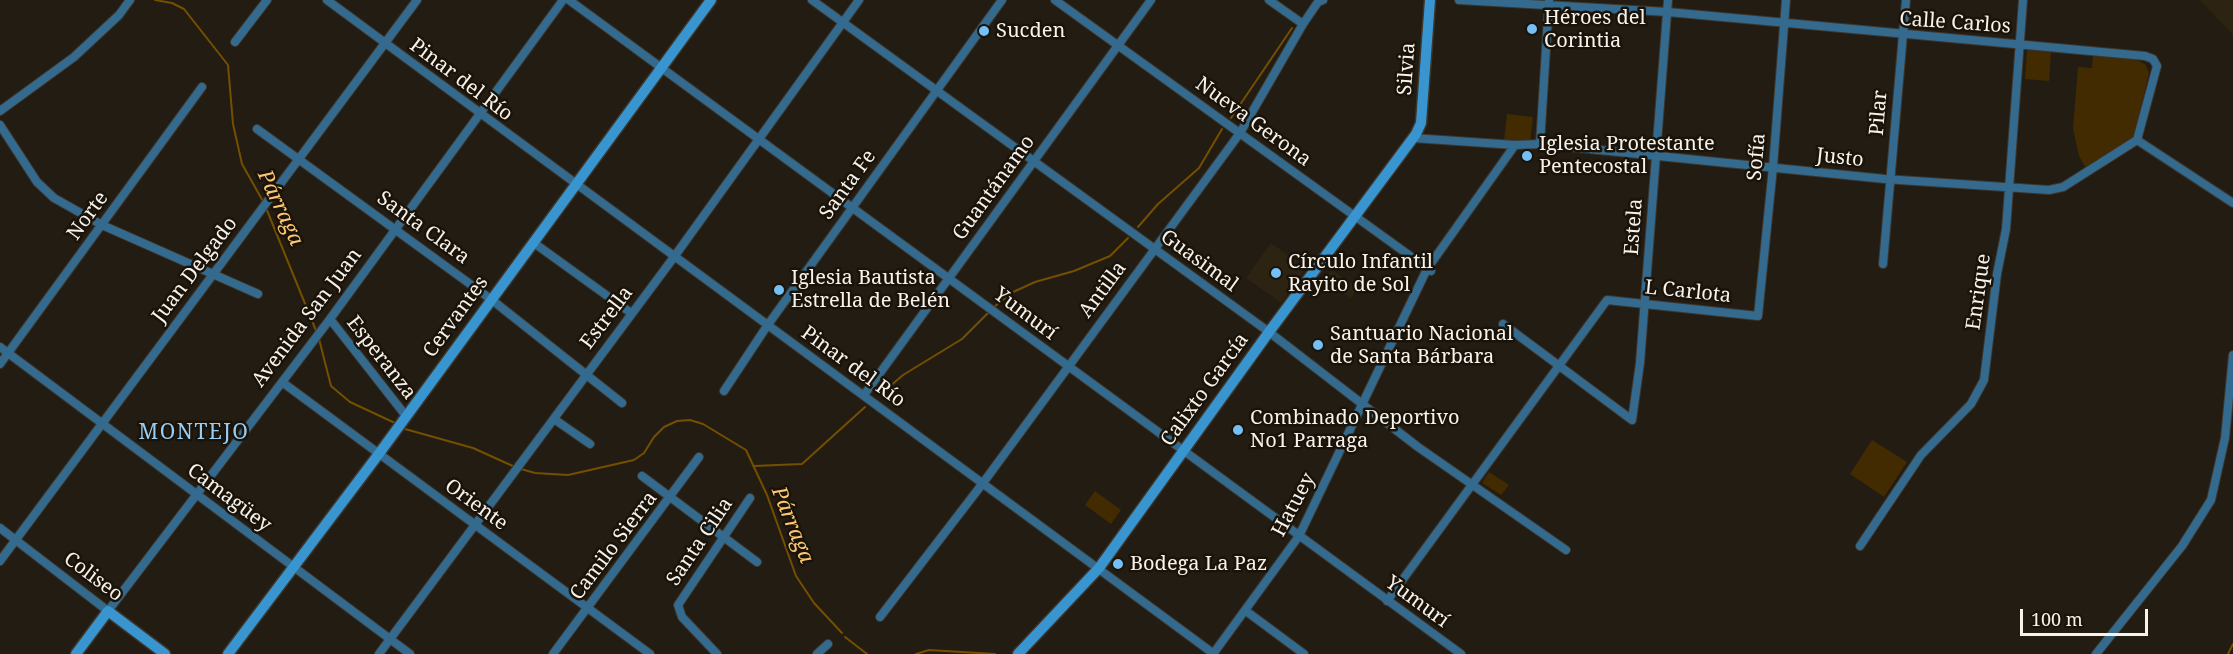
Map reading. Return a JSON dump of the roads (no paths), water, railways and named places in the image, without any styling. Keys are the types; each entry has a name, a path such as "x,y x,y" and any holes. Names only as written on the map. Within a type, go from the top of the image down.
{"street":[{"path":"0,111 74,57 119,15 130,0"},
{"path":"235,42 267,0"},
{"name":"Pinar del Río","path":"327,0 1213,654"},
{"name":"Juan Delgado","path":"0,561 417,0"},
{"name":"Avenida San Juan","path":"75,654 330,319 563,0"},
{"name":"Yumurí","path":"569,0 1461,654"},
{"name":"Cervantes","path":"228,654 378,455 711,0"},
{"name":"Guasimal","path":"812,0 935,92 1269,332 1418,447 1566,550"},
{"name":"Estrella","path":"378,654 674,256 859,0"},
{"name":"Santa Fe","path":"724,390 767,326 1002,0"},
{"name":"Nueva Gerona","path":"1055,0 1429,270"},
{"name":"Guantánamo","path":"864,395 1151,0"},
{"path":"1269,0 1304,24"},
{"name":"Silvia","path":"1413,138 1421,123 1430,0"},
{"name":"Calle Carlos","path":"1459,0 1549,3 1668,12 1903,36 2145,56 2153,60 2157,66 2137,140"},
{"name":"Estela","path":"1560,365 1632,420 1645,305 1668,0"},
{"name":"Sofía","path":"1758,316 1786,0"},
{"name":"Pilar","path":"1883,264 1906,0"},
{"name":"Enrique","path":"1860,546 1921,455 1971,404 1982,388 1997,274 2006,229 2023,0"},
{"name":"Antilla","path":"880,617 983,483 1240,133 1320,1"},
{"path":"1540,144 1549,3"},
{"name":"Norte","path":"0,364 202,87"},
{"path":"0,125 45,192 102,225 258,294"},
{"name":"Santa Clara","path":"257,129 492,300 622,403"},
{"name":"Justo","path":"1413,138 1515,145 1540,144 1890,179 2049,190 2063,188 2137,140"},
{"name":"Calixto García","path":"1018,653 1099,568 1353,216 1413,138"},
{"path":"2137,140 2233,203"},
{"name":"Hatuey","path":"1213,654 1299,536 1429,270 1515,145"},
{"path":"534,243 631,313"},
{"name":"L Carlota","path":"1560,365 1607,300 1615,299 1645,305 1758,316"},
{"name":"Esperanza","path":"330,319 401,423"},
{"path":"1387,601 1560,365 1503,324"},
{"name":"Camagüey","path":"0,347 410,654"},
{"path":"2096,654 2182,546 2211,500 2225,438 2233,355"},
{"name":"Oriente","path":"282,382 650,654"},
{"path":"554,419 590,444"},
{"name":"Camilo Sierra","path":"553,654 671,498 699,457"},
{"path":"642,476 757,562"},
{"name":"Santa Cilia","path":"712,652 682,617 678,606 750,498"},
{"name":"Coliseo","path":"0,528 165,654"},
{"path":"1246,611 1304,654"},
{"path":"817,654 828,644"}],"waterway":[{"name":"Párraga","path":"155,0 172,3 184,9 228,65 233,124 242,164 264,203"},
{"path":"1231,118 1292,28"},
{"path":"1138,227 1158,204 1199,168 1222,129"},
{"name":"Párraga","path":"266,208 317,333"},
{"path":"994,307 1011,293 1035,282 1074,271 1110,256 1128,238"},
{"path":"880,395 903,375 962,339 990,311"},
{"name":"Párraga","path":"319,339 331,386 350,402 395,423"},
{"path":"754,466 802,464 865,407"},
{"name":"Párraga","path":"521,469 535,473 568,475 634,460 644,453 654,437 664,427 677,421 690,420 703,424 746,450 767,495 796,576 814,603 842,633"},
{"name":"Párraga","path":"405,429 473,448 515,467"},
{"name":"Párraga","path":"845,637 867,654"},
{"path":"2228,654 2233,644"},
{"name":"Párraga","path":"916,654 929,650 995,654"}],"place":[{"name":"Héroes del Corintia","path":"1532,29"},
{"name":"Sucden","path":"984,31"},
{"name":"Iglesia Protestante Pentecostal","path":"1527,156"},
{"name":"Círculo Infantil Rayito de Sol","path":"1276,273"},
{"name":"Iglesia Bautista Estrella de Belén","path":"779,290"},
{"name":"Santuario Nacional de Santa Bárbara","path":"1318,345"},
{"name":"Combinado Deportivo No1 Parraga","path":"1238,430"},
{"name":"Bodega La Paz","path":"1118,564"}],"district":[{"name":"MONTEJO","path":"194,433"}]}
